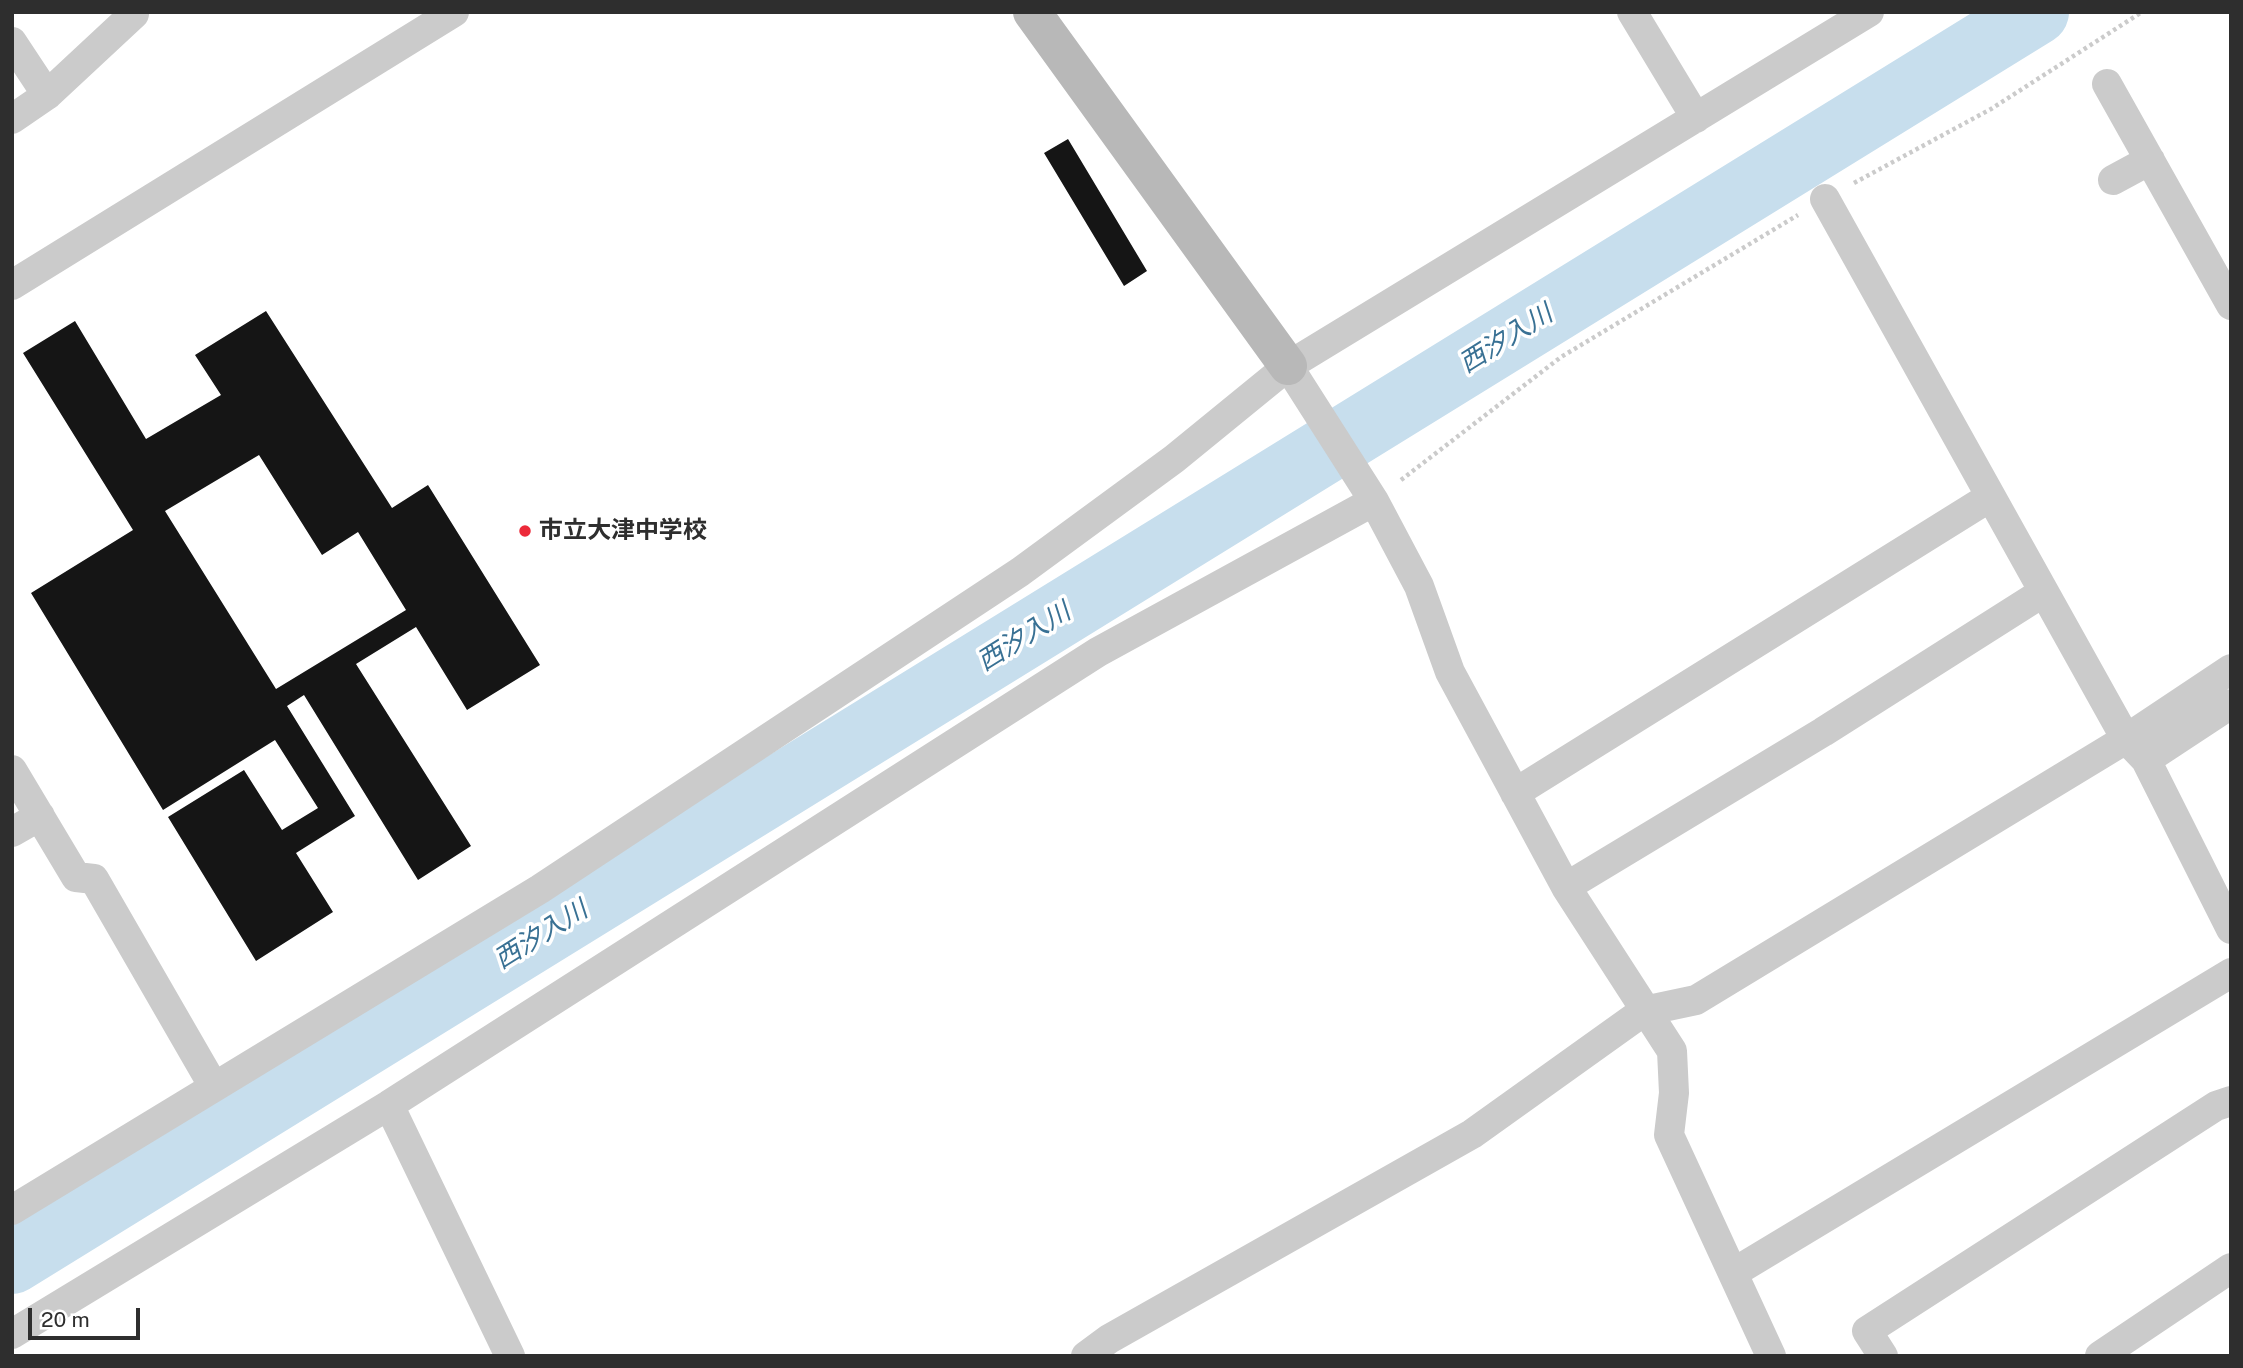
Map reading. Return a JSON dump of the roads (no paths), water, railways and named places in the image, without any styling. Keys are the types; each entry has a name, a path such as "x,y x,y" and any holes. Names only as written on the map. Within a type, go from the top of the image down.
{"street":[{"path":"12,285 454,12"},
{"path":"1032,12 1288,366 1374,500 1419,586 1450,671 1515,793 1566,887 1672,1051 1674,1093 1669,1135 1771,1356"},
{"path":"1632,12 1696,118"},
{"path":"12,1210 540,889 1020,572 1174,459 1288,366 1869,12"},
{"path":"12,119 47,95 134,13"},
{"path":"12,42 47,95"},
{"path":"2108,84 2231,305"},
{"path":"2113,180 2150,159"},
{"path":"1825,199 2042,593 2222,886 2231,929"},
{"path":"1515,793 1990,497"},
{"path":"12,1334 389,1105 1098,652 1374,500"},
{"path":"1566,887 1823,732 2042,593"},
{"path":"2136,750 2231,668"},
{"path":"1103,1350 1472,1134 1644,1011 1696,1000 2136,750 2231,704"},
{"path":"12,770 76,877 94,879 214,1087"},
{"path":"12,832 40,816"},
{"path":"1733,1273 2231,973"},
{"path":"1883,1356 1867,1331 2216,1106 2231,1101"},
{"path":"389,1105 510,1356"},
{"path":"2100,1356 2231,1268"}],"waterway":[{"name":"西汐入川","path":"12,1261 2036,12"}],"place":[{"name":"市立大津中学校","path":"525,531"}]}
